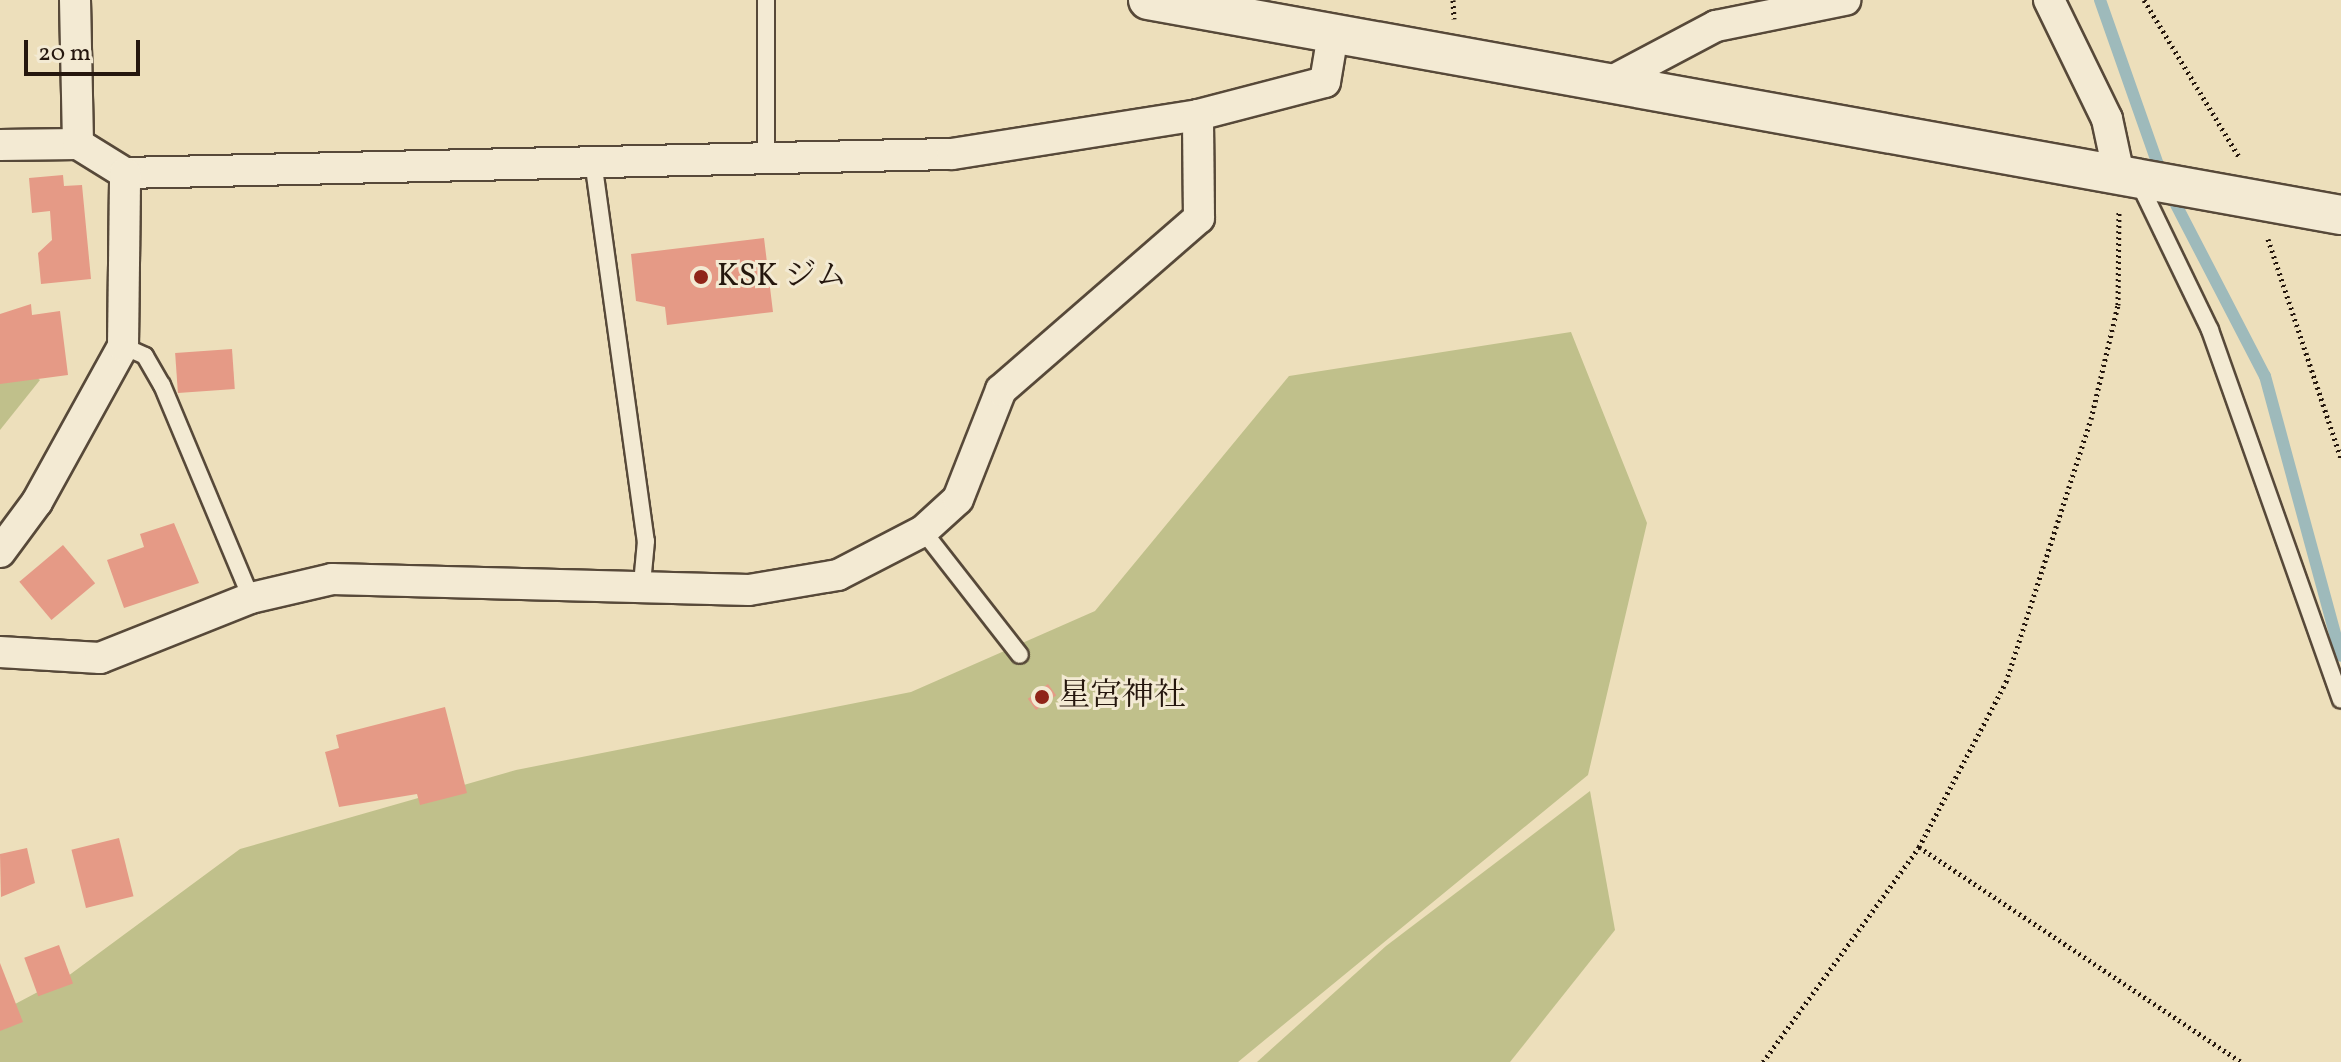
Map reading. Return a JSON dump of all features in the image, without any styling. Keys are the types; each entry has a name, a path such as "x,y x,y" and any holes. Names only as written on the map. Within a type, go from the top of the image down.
{"street":[{"path":"75,0 78,144"},
{"path":"1148,0 1612,81 2341,215"},
{"path":"1612,81 1716,26 1845,0"},
{"path":"2049,0 2107,119 2128,176"},
{"path":"0,145 78,144 125,173 594,168 952,154 1198,115 1325,82 1333,34"},
{"path":"0,652 100,658 251,598 332,579 642,584 749,590 838,575 923,531 958,499 1001,390 1199,218 1198,115"},
{"path":"0,552 37,502 123,346 125,173"}],"lane":[{"path":"766,0 766,162"},
{"path":"594,168 646,541 642,584"},
{"path":"2128,176 2210,330 2341,699"},
{"path":"123,346 145,356 162,385 251,598"},
{"path":"923,531 1020,655"}],"path":[{"path":"2144,0 2250,199 2268,240 2341,458"},
{"path":"1763,1062 1919,847 2006,682 2091,419 2118,305 2128,176"},
{"path":"1919,847 2241,1062"}],"green space":[{"path":"1571,332 1647,523 1588,775 1238,1062 0,1062 0,1012 68,976 240,849 516,770 911,692 1095,611 1289,376"},
{"path":"0,354 40,380 0,430"},
{"path":"1590,791 1615,930 1510,1062 1257,1062 1386,946"}],"building":[{"path":"63,175 64,186 82,185 91,279 41,284 38,253 52,240 50,211 32,213 29,178"},
{"name":"KSK ジム","path":"764,238 773,312 667,325 665,307 636,301 631,254"},
{"path":"31,304 32,315 60,311 68,375 0,384 0,314"},
{"path":"232,349 235,389 178,393 175,353"},
{"path":"174,523 199,583 124,608 107,560 144,547 140,534"},
{"path":"63,545 95,583 51,620 19,582"},
{"name":"星宮神社","path":"1048,684 1056,695 1036,710 1028,699"},
{"path":"445,707 467,793 420,805 417,794 339,807 325,752 339,748 336,735"},
{"path":"119,838 134,896 86,908 71,850"},
{"path":"27,848 35,883 1,897 0,854"},
{"path":"59,945 73,984 38,996 24,958"},
{"path":"0,963 23,1022 0,1031"}],"waterway":[{"path":"2100,0 2162,176"},
{"path":"2170,193 2265,376 2341,656"}],"place":[{"name":"KSK ジム","path":"701,277"},
{"name":"星宮神社","path":"1042,697"}]}
